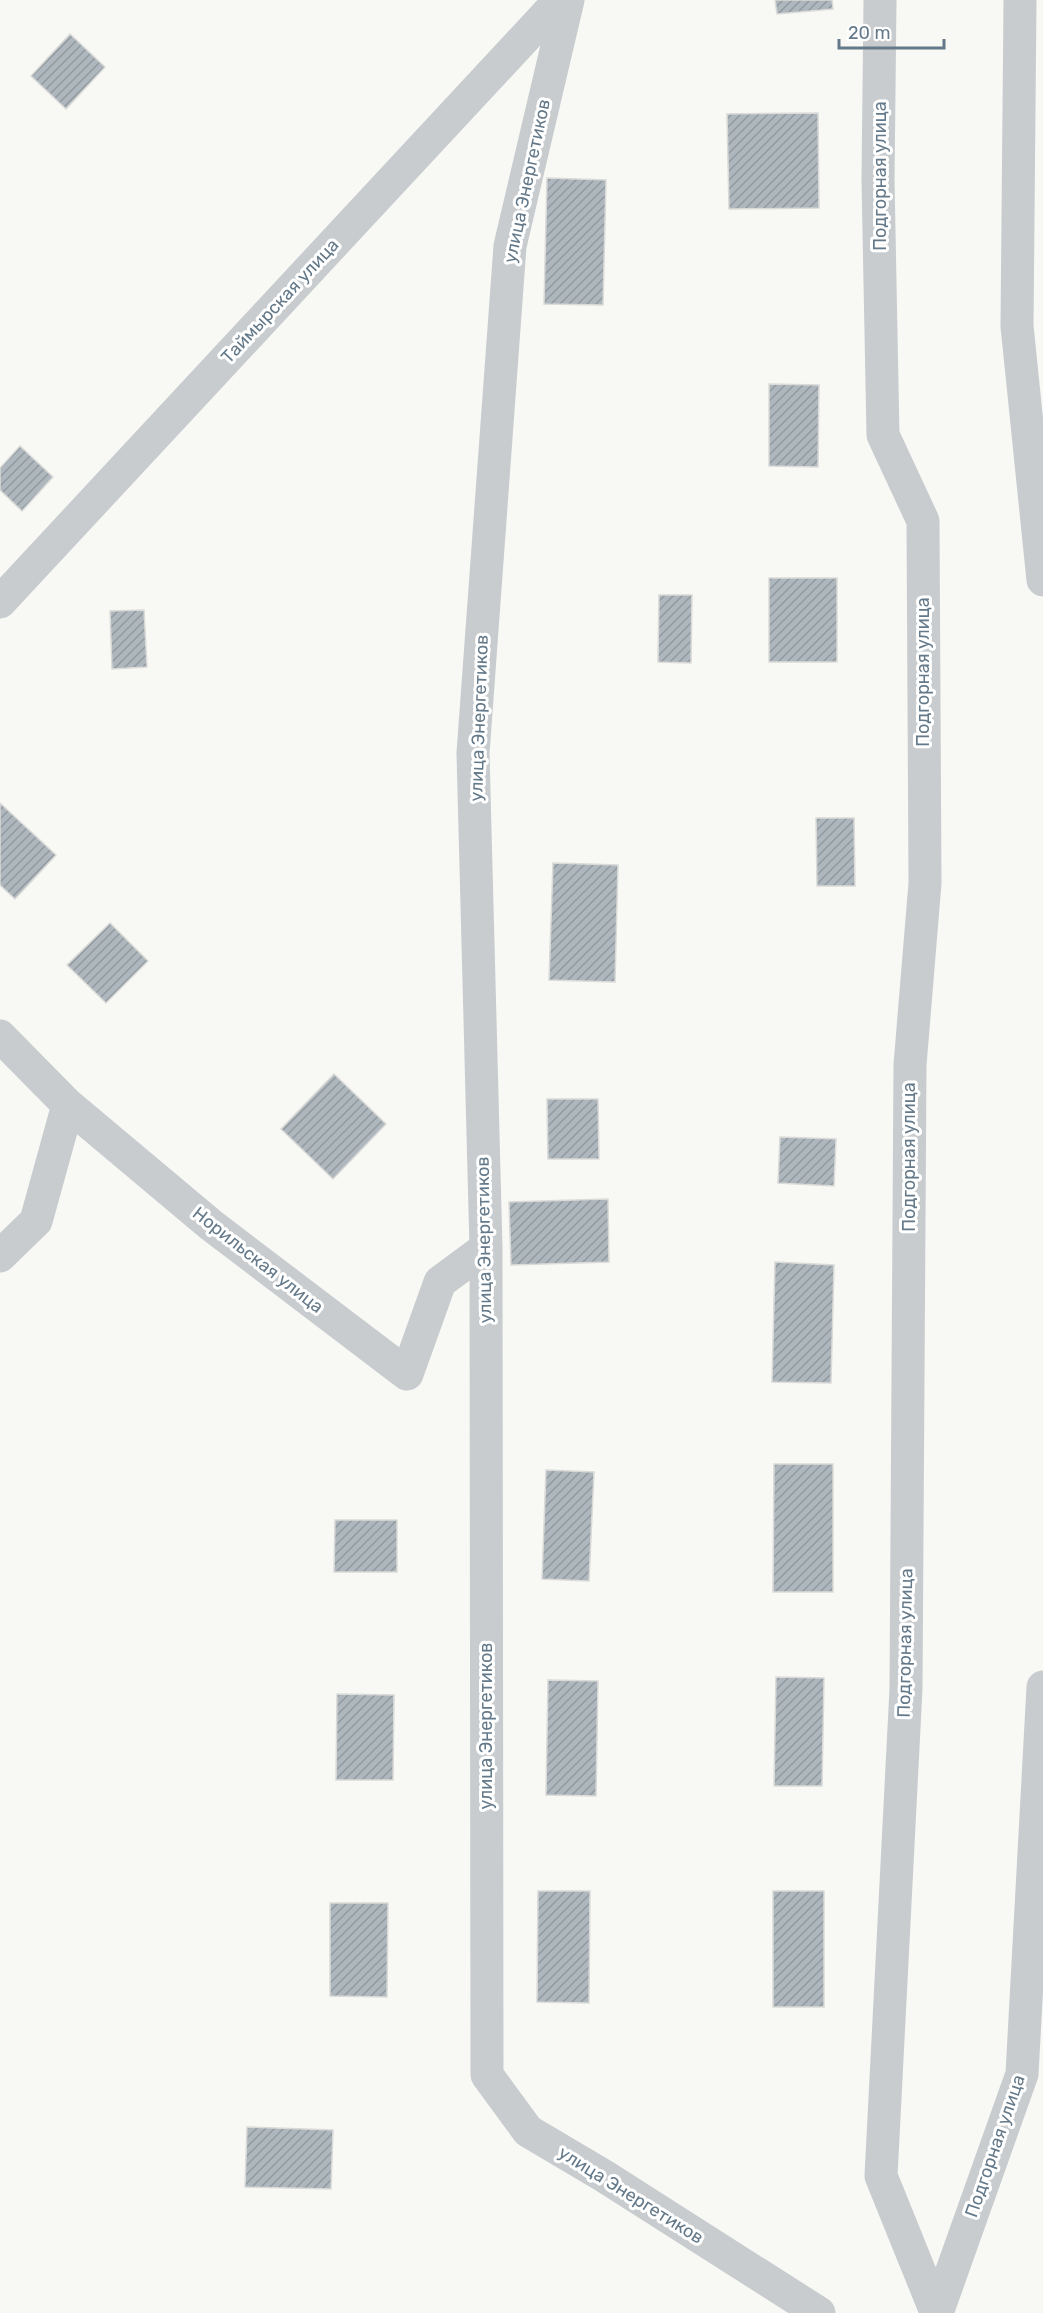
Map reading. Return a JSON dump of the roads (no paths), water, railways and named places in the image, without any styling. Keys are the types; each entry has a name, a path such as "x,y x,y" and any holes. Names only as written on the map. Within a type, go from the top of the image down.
{"street":[{"name":"Таймырская улица","path":"0,602 560,0"},
{"name":"улица Энергетиков","path":"568,0 510,246 473,753 486,1248 487,2075 528,2131 604,2176 819,2313"},
{"name":"Подгорная улица","path":"880,0 878,180 883,435 923,521 925,883 910,1065 906,1689 881,2176 937,2312"},
{"path":"1020,0 1017,326 1043,580"},
{"name":"Норильская улица","path":"0,1036 68,1105 211,1225 407,1374 440,1282 486,1248"},
{"path":"0,1256 36,1221 68,1105"},
{"name":"Подгорная улица","path":"937,2312 1022,2074 1043,1687"}]}
